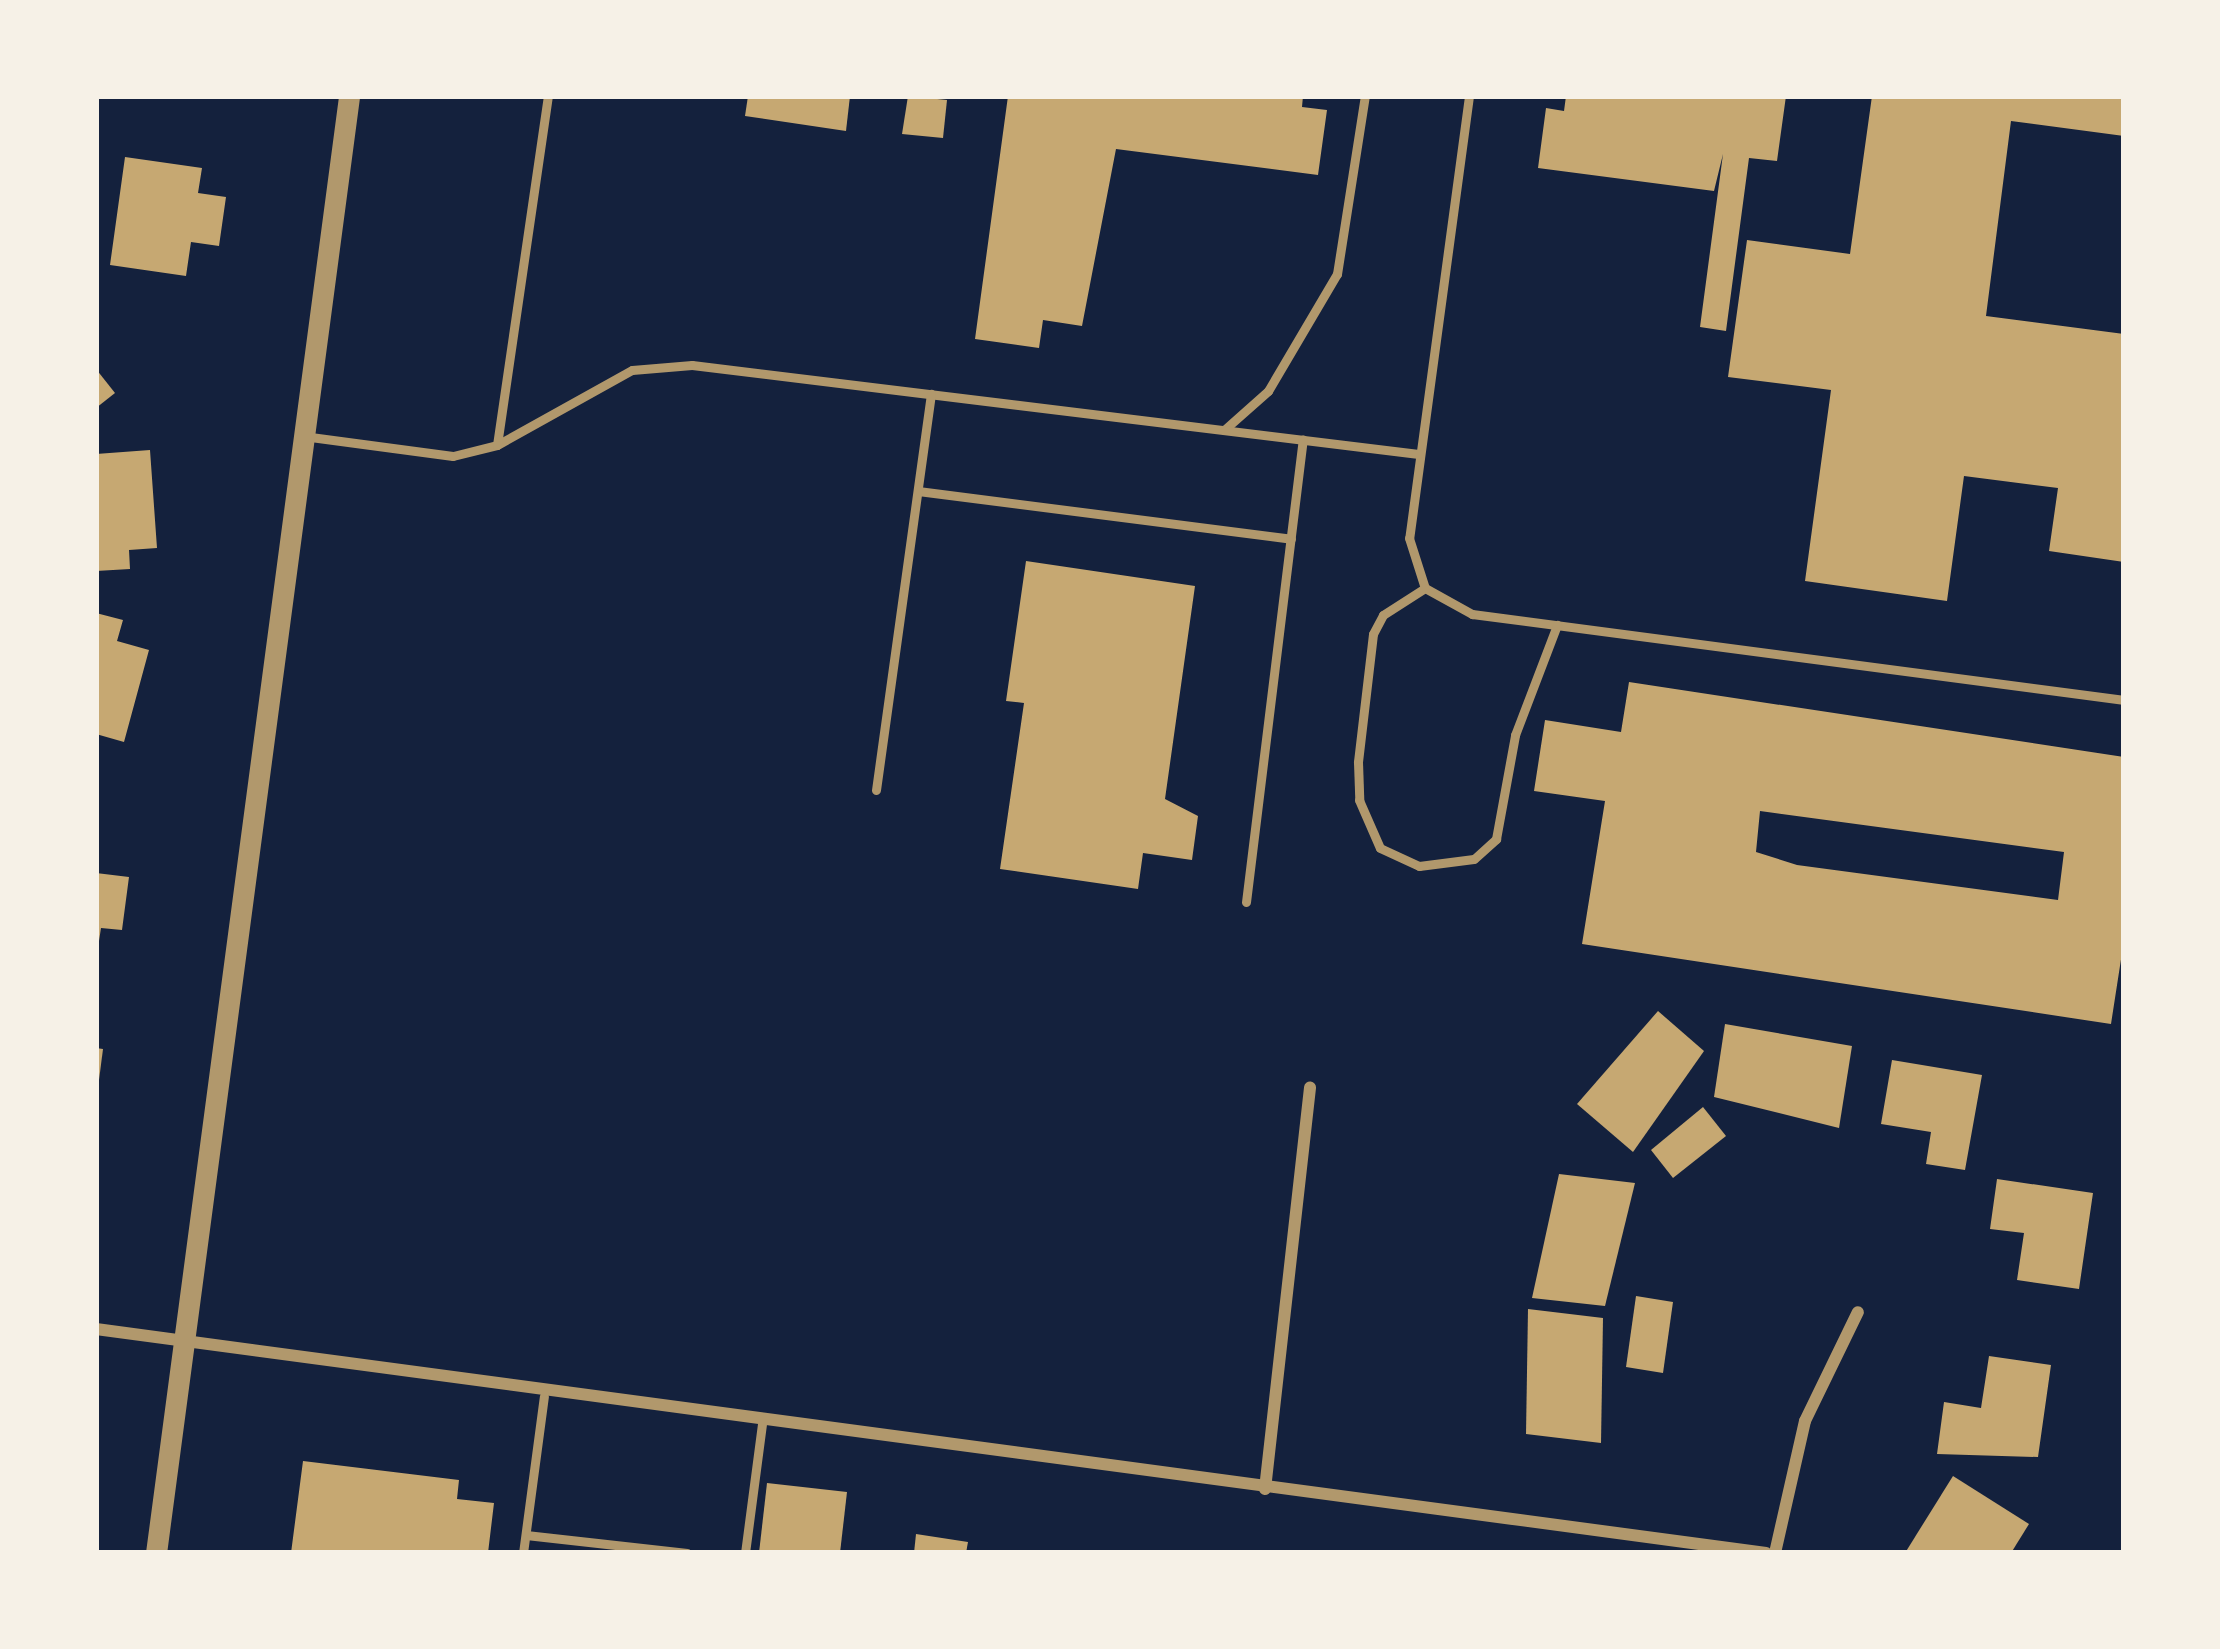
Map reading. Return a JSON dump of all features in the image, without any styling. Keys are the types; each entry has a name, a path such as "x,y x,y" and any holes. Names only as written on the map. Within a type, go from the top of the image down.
{"street":[{"path":"156,1553 347,96"},
{"path":"1265,1489 1310,1088"},
{"path":"96,1329 184,1349 1770,1553 1805,1420 1858,1312"}],"lane":[{"path":"497,446 548,96"},
{"path":"1224,430 1268,391 1337,274 1365,96"},
{"path":"1469,96 1409,538 1425,588 1472,614 2124,700"},
{"path":"303,436 453,456 497,446 632,370 692,365 1419,454"},
{"path":"877,790 931,394"},
{"path":"1246,902 1303,439"},
{"path":"918,491 1291,539"},
{"path":"1425,588 1383,614 1373,634 1358,762 1359,800 1380,848 1419,866 1474,859 1496,839 1514,735 1558,625"},
{"path":"523,1553 544,1396"},
{"path":"745,1553 762,1424"},
{"path":"526,1535 687,1553"}],"building":[{"path":"748,96 850,96 846,131 745,116"},
{"path":"908,96 947,100 943,138 902,134"},
{"path":"1008,96 1303,96 1302,107 1327,110 1318,175 1116,149 1082,326 1043,320 1039,348 975,339"},
{"path":"1566,96 1786,96 1777,161 1749,158 1726,331 1700,327 1723,154 1714,191 1538,168 1546,108 1564,111"},
{"path":"1872,96 2124,96 2124,136 2011,121 1986,316 2124,334 2124,562 2049,551 2058,488 1964,476 1947,601 1805,581 1831,390 1728,377 1747,240 1850,254"},
{"path":"125,157 202,168 198,193 226,197 219,246 191,242 186,276 110,265"},
{"path":"96,369 115,393 96,408"},
{"path":"150,450 157,548 129,550 130,569 96,571 96,454"},
{"path":"1026,561 1195,586 1165,799 1198,816 1192,860 1143,853 1138,889 1000,869 1024,703 1006,701"},
{"path":"96,613 123,620 117,641 149,650 124,742 96,734"},
{"path":"1629,682 2124,757 2124,940 2111,1024 1582,944 1605,801 1534,791 1545,720 1621,732","holes":["1760,811 2064,852 2058,900 1797,865 1756,852"]},
{"path":"96,873 129,877 122,930 101,928 99,941"},
{"path":"1658,1011 1704,1051 1633,1152 1577,1104"},
{"path":"1725,1024 1852,1046 1839,1128 1714,1097"},
{"path":"96,1048 103,1049 99,1080 96,1080"},
{"path":"1892,1060 1982,1075 1965,1170 1926,1164 1931,1132 1881,1124"},
{"path":"1703,1107 1726,1136 1673,1178 1651,1150"},
{"path":"1559,1174 1635,1183 1605,1306 1532,1298"},
{"path":"1997,1179 2093,1193 2079,1289 2017,1280 2024,1233 1990,1229"},
{"path":"1636,1296 1673,1302 1663,1373 1626,1367"},
{"path":"1528,1309 1603,1318 1601,1443 1526,1434"},
{"path":"1989,1356 2051,1365 2038,1457 1937,1454 1944,1402 1981,1408"},
{"path":"303,1461 459,1480 457,1499 494,1503 488,1553 291,1553"},
{"path":"1953,1476 2029,1524 2011,1553 1905,1553"},
{"path":"767,1483 847,1492 840,1553 759,1553"},
{"path":"916,1534 968,1542 966,1553 914,1553"}]}
